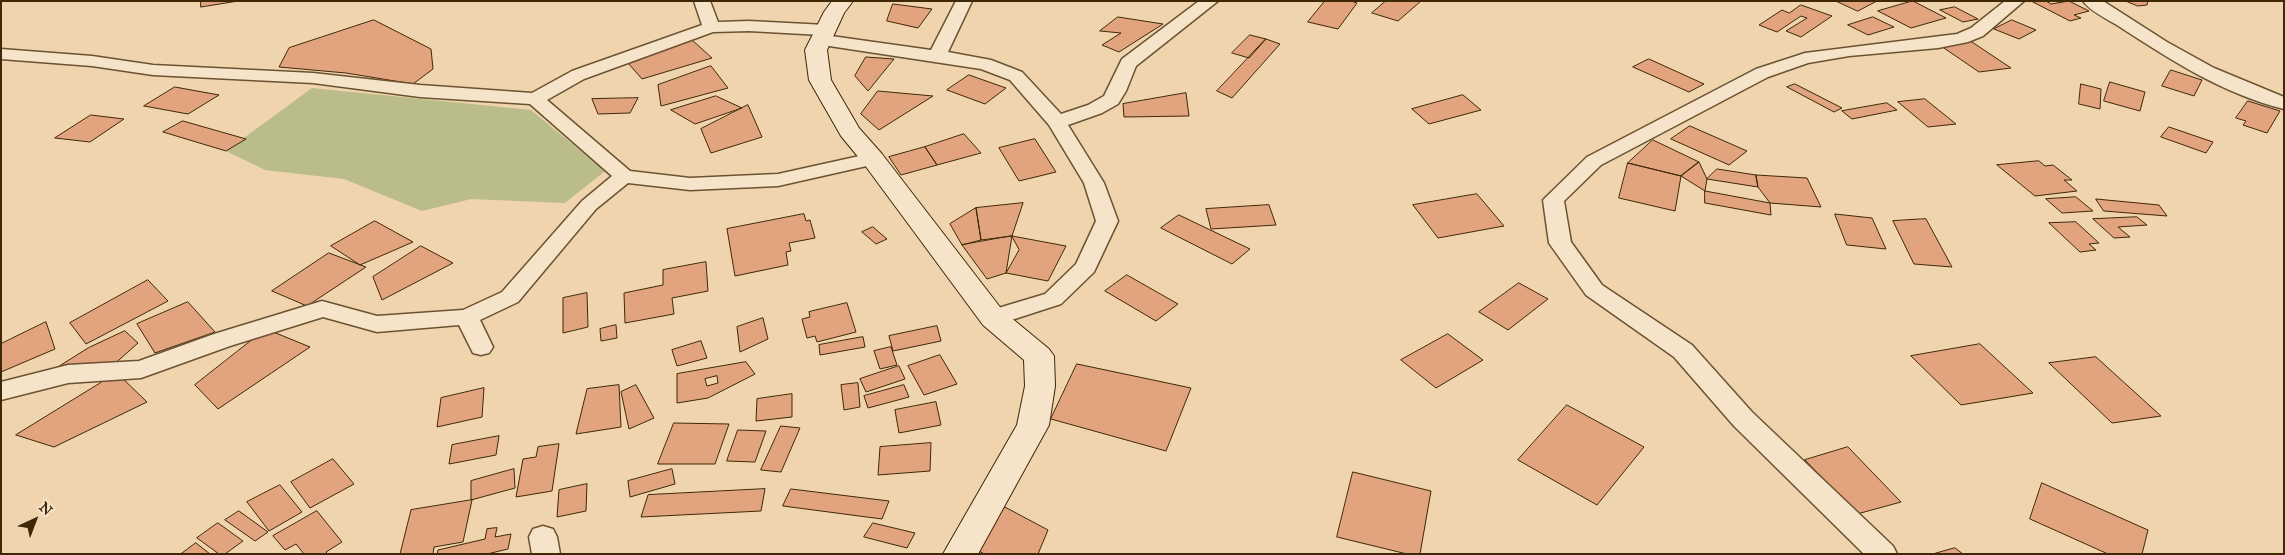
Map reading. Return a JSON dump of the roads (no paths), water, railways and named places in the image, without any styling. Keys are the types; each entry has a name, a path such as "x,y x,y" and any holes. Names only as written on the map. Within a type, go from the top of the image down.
{"street":[{"path":"702,1 710,27"},
{"path":"843,1 834,12 816,50 820,80 848,131 874,159 993,318 1039,356 1040,386 1033,425 960,554"},
{"path":"937,56 964,1"},
{"path":"1057,122 1094,109 1110,100 1117,91 1128,63 1210,1"},
{"path":"1883,554 1743,420 1683,350 1594,290 1560,242 1553,200 1594,161 1762,73 1805,58 1849,51 1938,43 1962,38 1976,32 2016,1"},
{"path":"2091,1 2181,58 2218,78 2284,103"},
{"path":"1,54 92,60 153,70 313,78 420,91 535,100 593,69 710,27 749,26 824,34 985,64 1016,76 1057,122 1094,183 1107,221 1086,267 1053,299 993,318"},
{"path":"535,100 624,176 690,184 778,180 874,159"},
{"path":"1,391 68,374 141,369 222,340 322,309 377,324 467,317 510,298 589,206 624,176"},
{"path":"467,317 481,347"}]}
